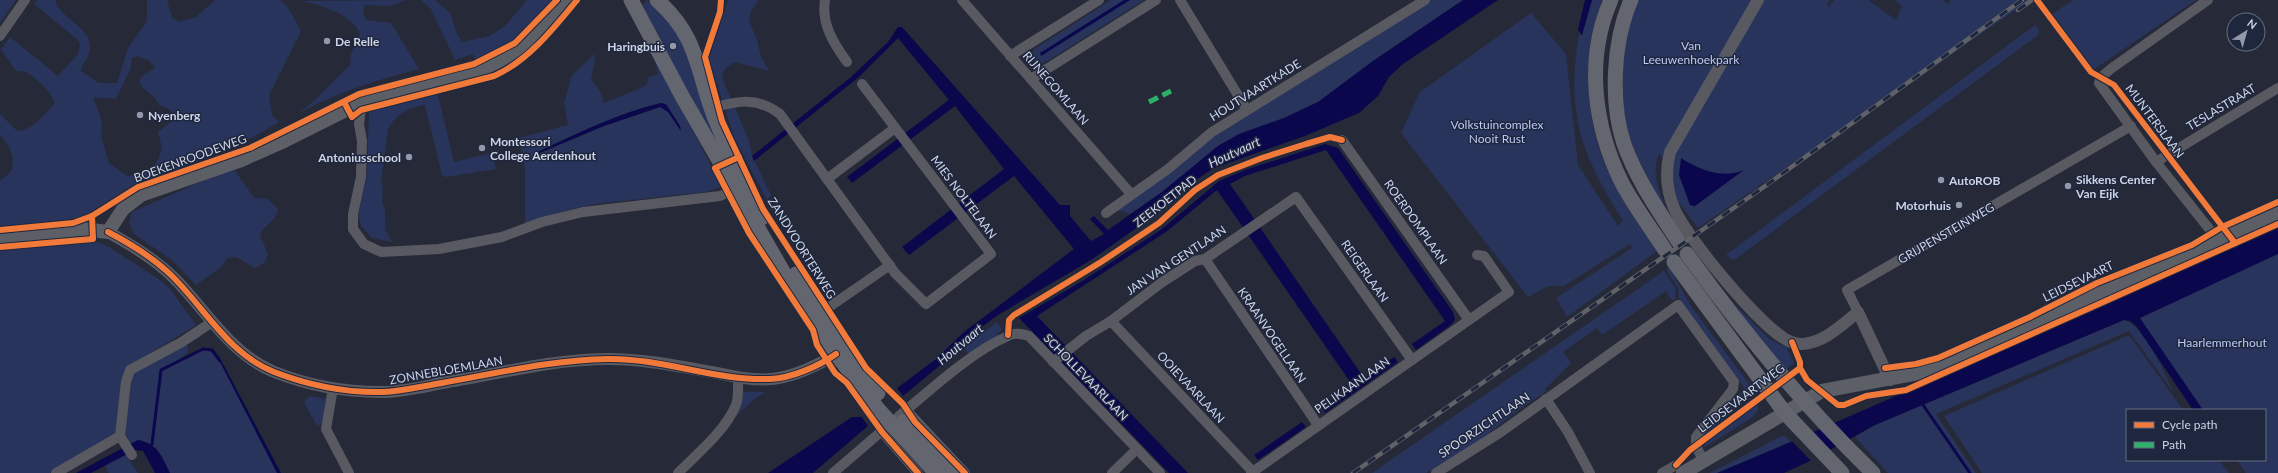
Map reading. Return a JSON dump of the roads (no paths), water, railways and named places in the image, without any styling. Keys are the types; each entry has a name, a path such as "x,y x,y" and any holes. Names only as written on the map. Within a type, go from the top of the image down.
{"main road":[{"name":"BOEKENROODEWEG","path":"108,232 123,209 141,196 239,161 284,141 362,102 484,68 500,62 518,49 568,0"},
{"name":"ZANDVOORTERWEG","path":"631,0 673,80 821,313 841,351 894,421"},
{"name":"ZANDVOORTERWEG","path":"657,0 674,16 687,35 714,107 736,180"},
{"path":"1611,0 1598,51 1595,76 1596,102 1606,147 1622,184 1665,250"},
{"path":"1630,0 1616,57 1617,110 1624,144 1646,193 1678,241"},
{"name":"LEIDSEVAART","path":"1803,402 1831,388 1890,380 1924,372 2278,214"},
{"path":"0,237 83,229 108,232"},
{"path":"1687,254 1728,310 1803,402 1873,473"},
{"path":"1674,262 1785,413 1799,430 1842,473"},
{"path":"1679,469 1704,462 1803,402"},
{"path":"894,421 936,473"},
{"path":"894,421 951,473"}],"street":[{"path":"0,36 25,0"},
{"path":"825,0 827,28 836,46 847,62"},
{"name":"RIJNEGOMLAAN","path":"962,0 1131,194"},
{"path":"1031,79 1156,0"},
{"path":"1180,0 1247,110"},
{"name":"HOUTVAARTKADE","path":"1106,212 1168,169 1212,132 1426,0"},
{"path":"1758,0 1670,152 1667,165 1667,186 1674,208 1699,246 1753,312 1768,327 1792,342 1819,341 1858,312"},
{"name":"MUNTERSLAAN","path":"2208,0 2112,68 2101,77 2099,83 2156,162 2218,240"},
{"path":"1010,56 1097,1"},
{"name":"MIES NOLTELAAN","path":"862,84 991,254 926,304 890,265"},
{"name":"TESLASTRAAT","path":"2156,162 2278,88"},
{"path":"714,107 747,101 761,102 780,114 890,265 821,313"},
{"path":"362,102 359,124 362,141 361,177 353,214 353,229 364,244 381,252 439,249 502,237 542,222 583,212 720,196 728,193 736,180"},
{"path":"347,109 359,124"},
{"name":"GRIJPENSTEINWEG","path":"1890,380 1847,290 2131,126"},
{"path":"827,179 897,131"},
{"name":"ROERDOMPLAAN","path":"1342,140 1469,320"},
{"name":"JAN VAN GENTLAAN","path":"1055,361 1069,348 1111,321 1167,280 1195,261 1205,259 1296,197"},
{"name":"REIGERLAAN","path":"1296,197 1412,360"},
{"name":"ZONNEBLOEMLAAN","path":"108,232 129,244 173,278 236,348 258,364 303,382 333,388 365,391 398,391 533,365 603,359 658,363 738,377 771,379 822,363 841,351"},
{"name":"PELIKAANLAAN","path":"1252,472 1509,292 1484,256 1477,255"},
{"name":"KRAANVOGELLAAN","path":"1205,259 1318,425"},
{"name":"SPOORZICHTLAAN","path":"1436,473 1501,432 1678,305 1734,382 1733,389 1698,433 1696,446 1704,462"},
{"name":"OOIEVAARLAAN","path":"1111,321 1252,472"},
{"path":"132,455 122,440 126,382 130,370 182,342 212,322"},
{"name":"SCHOLLEVAARLAAN","path":"833,473 963,364 1008,335 1016,334 1029,336 1055,361 1160,473"},
{"path":"678,473 707,444 729,416 736,404 738,377"},
{"path":"333,388 326,429 349,473"},
{"name":"SPOORZICHTLAAN","path":"1546,399 1568,432 1590,473"},
{"path":"894,421 918,473"},
{"path":"894,421 965,473"},
{"path":"56,473 122,440"},
{"path":"1112,473 1137,449"},
{"path":"1662,473 1679,469"}],"water":[{"path":"1124,0 1130,0 1041,56 1040,53"},
{"name":"Houtvaart","path":"1463,0 1498,0 1403,64 1389,77 1378,96 1359,113 1305,136 1214,168 1182,189 1158,213 1091,260 998,315 972,334 955,353 903,396 897,388 936,359 964,332 1074,249 1014,176 909,255 902,247 1004,169 955,106 852,183 847,177 949,100 898,38 859,77 754,161 752,156 851,77 888,42 898,27 902,27 1060,205 1070,205 1070,216 1091,241 1104,234 1090,219 1094,216 1108,230 1162,192 1218,146 1239,134 1284,118 1318,102 1373,61"},
{"path":"1585,0 1592,0 1582,35 1578,30"},
{"path":"661,103 666,104 680,126 681,131 668,112 660,107 604,126 537,154 538,152 598,124 629,112"},
{"path":"1325,144 1338,148 1453,312 1455,319 1452,324 1416,350 1412,344 1445,321 1326,150 1245,176 1230,184 1364,378 1394,357 1398,362 1325,413 1322,408 1353,386 1217,190 1166,232 1037,316 1188,473 1169,473 1019,318 1084,280 1162,229 1219,181 1245,170"},
{"path":"1681,158 1711,172 1728,174 1744,170 1695,206 1690,205 1679,175"},
{"path":"2278,228 2278,254 2140,318 2202,409 2192,409 2137,327 2130,321 2124,320 1875,425 1810,461 1784,473 1717,473 1858,413 2137,288"},
{"path":"219,360 221,360 281,473 277,473"},
{"path":"852,417 862,417 868,426 813,473 768,473"},
{"path":"1302,422 1306,427 1258,460 1254,455"},
{"path":"138,440 155,447 170,473 155,473 143,451 135,450 91,473 76,473"}],"waterway":[{"path":"152,444 161,370 203,349 212,350 220,361"},
{"path":"1921,402 1970,473"}],"railway":[{"path":"1353,473 1761,189 2022,0"},
{"path":"2018,10 2032,0"}],"place":[{"name":"De Relle","path":"327,41"},
{"name":"Haringbuis","path":"673,46"},
{"name":"Nyenberg","path":"140,115"},
{"name":"Montessori College Aerdenhout","path":"482,148"},
{"name":"Antoniusschool","path":"409,157"},
{"name":"AutoROB","path":"1941,180"},
{"name":"Sikkens Center Van Eijk","path":"2068,186"},
{"name":"Motorhuis","path":"1959,205"}],"park label":[{"name":"Van Leeuwenhoekpark","path":"1691,52"},
{"name":"Volkstuincomplex Nooit Rust","path":"1497,131"},
{"name":"Haarlemmerhout","path":"2222,342"}]}
